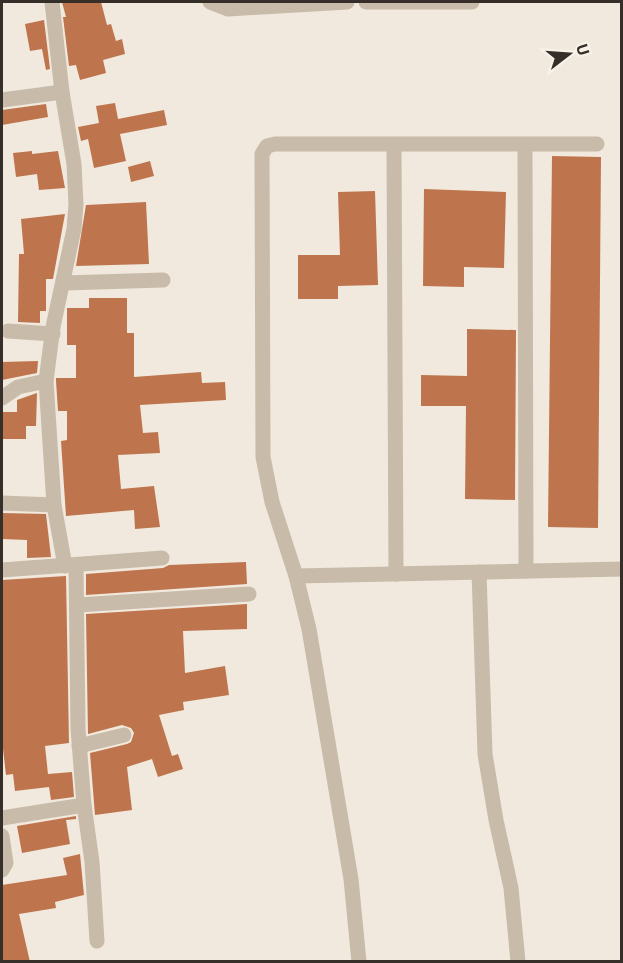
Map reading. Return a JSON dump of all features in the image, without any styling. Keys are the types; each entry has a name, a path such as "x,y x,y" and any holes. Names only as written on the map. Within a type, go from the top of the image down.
{"street":[{"path":"52,2 62,92 74,164 76,204 46,381 54,506 71,566 78,605 79,746 92,862 97,941"},
{"path":"210,2 228,9 347,2"},
{"path":"366,2 472,2"},
{"path":"2,100 62,92"},
{"path":"359,962 351,879 309,629 296,576 272,502 263,457 262,154 267,146 274,144 597,144"},
{"path":"394,145 396,574"},
{"path":"525,145 526,571"},
{"path":"64,283 163,280"},
{"path":"8,331 53,334"},
{"path":"2,398 18,387 46,381"},
{"path":"2,503 54,506"},
{"path":"2,570 162,558"},
{"path":"296,576 621,569"},
{"path":"479,572 485,754 511,888 518,962"},
{"path":"78,605 249,594"},
{"path":"79,746 124,735"},
{"path":"2,818 84,805"},
{"path":"2,836 6,863 2,870"}],"building":[{"path":"62,2 101,2 107,25 111,24 116,41 122,39 125,54 103,60 106,73 80,80 76,65 69,66 63,17 66,17"},
{"path":"44,20 50,69 46,70 42,49 30,51 25,24"},
{"path":"115,103 118,119 164,110 167,125 120,134 126,161 94,168 88,139 81,141 78,127 99,123 96,106"},
{"path":"46,104 48,117 2,125 2,110"},
{"path":"32,151 32,154 58,151 65,188 39,190 37,174 16,177 13,153"},
{"path":"552,156 601,157 598,528 548,527"},
{"path":"150,161 154,176 131,182 128,167"},
{"path":"424,189 506,192 504,268 464,267 464,287 423,286"},
{"path":"375,191 378,285 338,286 338,299 298,299 298,255 340,255 338,192"},
{"path":"146,202 149,264 76,266 86,205"},
{"path":"65,214 53,279 46,279 46,311 40,311 40,323 18,322 19,254 24,254 21,219"},
{"path":"89,298 127,298 127,333 134,333 134,377 201,372 202,383 225,382 226,400 140,405 143,433 158,432 160,453 118,455 121,489 154,486 160,527 135,529 134,510 66,516 61,441 67,440 67,411 58,411 56,378 76,378 76,345 67,345 67,308 89,308"},
{"path":"467,329 516,330 515,500 465,499 466,406 421,406 421,375 467,376"},
{"path":"38,361 37,373 2,380 2,362"},
{"path":"37,393 36,426 26,426 26,439 2,439 2,412 17,412 17,400"},
{"path":"2,513 46,514 51,557 27,558 27,540 2,539"},
{"path":"246,562 247,584 86,595 86,574 163,568 169,565"},
{"path":"66,576 69,743 45,746 48,774 72,772 74,797 51,800 49,787 15,791 13,774 6,775 2,740 2,580"},
{"path":"247,604 247,629 183,631 185,673 225,666 229,695 183,702 184,710 159,715 172,756 178,754 183,769 158,777 152,759 127,767 132,810 95,815 90,753 127,744 131,742 134,733 131,728 122,725 88,734 86,614"},
{"path":"76,816 76,819 66,820 70,844 22,853 17,826"},
{"path":"80,854 84,895 55,902 56,908 19,914 30,962 2,962 2,885 67,875 63,858"}]}
